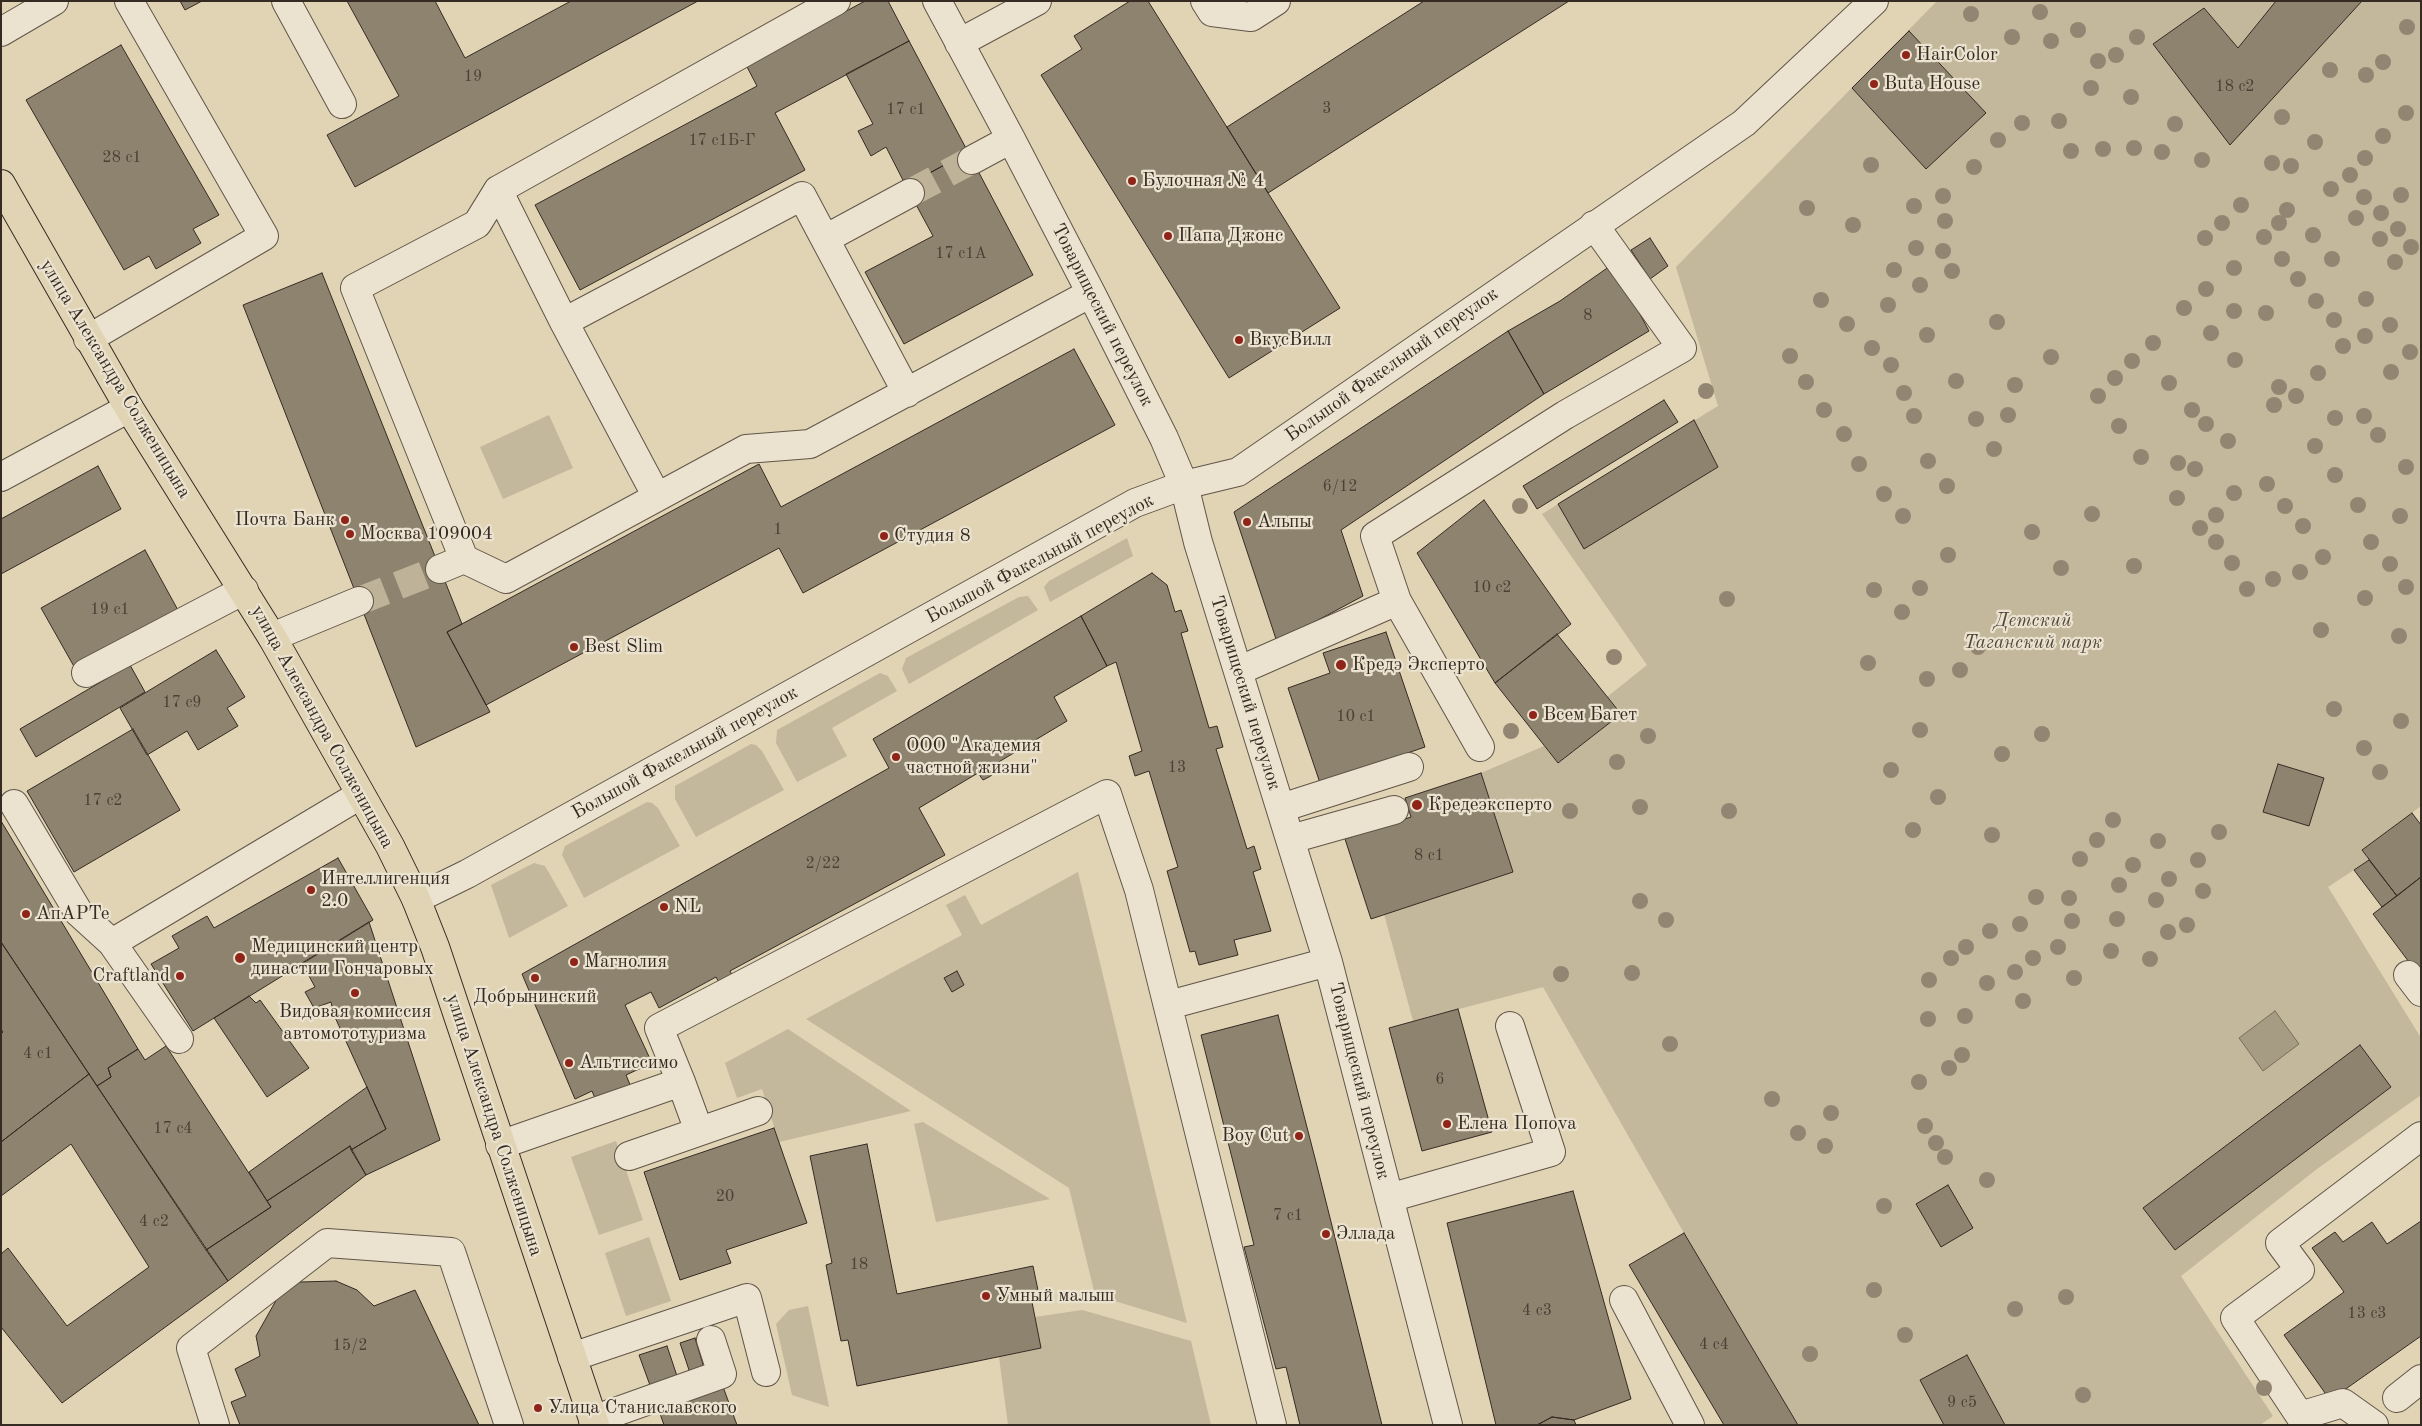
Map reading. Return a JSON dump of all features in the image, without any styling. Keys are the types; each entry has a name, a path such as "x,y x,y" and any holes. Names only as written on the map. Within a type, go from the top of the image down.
{"main road":[{"name":"улица Александра Солженицына","path":"1,184 129,408 272,637 416,899 435,947 594,1422"}],"street":[{"path":"1,32 54,1"},
{"path":"88,338 264,236 129,1"},
{"path":"286,1 342,104"},
{"path":"836,1 498,190 477,224 354,288 452,564 506,579 746,449 810,444 1091,293"},
{"name":"Товарищеский переулок","path":"936,1 1011,139 1091,293 1164,438 1184,486 1198,542 1328,962 1448,1425"},
{"path":"959,43 1037,1"},
{"path":"1205,1 1212,12 1251,17 1276,1"},
{"name":"Большой Факельный переулок","path":"416,899 467,874 1135,503 1184,486 1238,472 1744,123 1874,1"},
{"path":"972,160 1011,139"},
{"path":"498,190 564,322 658,497"},
{"path":"825,239 910,193"},
{"path":"564,322 802,196 907,393"},
{"path":"1480,747 1397,601 1375,536 1565,414 1682,348 1594,225"},
{"path":"1,478 129,408"},
{"path":"86,673 244,590"},
{"path":"272,637 359,601"},
{"path":"1238,671 1397,601"},
{"path":"1281,808 1409,768"},
{"path":"698,1132 660,1028 1106,794 1139,890 1169,1004 1272,1425"},
{"path":"112,943 360,795"},
{"path":"14,804 79,913 112,943 179,1039"},
{"path":"1291,839 1394,810"},
{"path":"1169,1004 1328,962"},
{"path":"1389,1198 1552,1152 1510,1026"},
{"path":"500,1145 681,1082"},
{"path":"629,1156 758,1111"},
{"path":"2374,1425 2343,1403 2300,1416 2235,1318 2300,1270 2280,1243 2421,1136"},
{"path":"215,1425 191,1348 327,1243 451,1252 508,1425"},
{"path":"572,1357 747,1298 766,1372"},
{"path":"1624,1300 1690,1425"},
{"path":"594,1422 722,1374 711,1340"},
{"path":"2397,1398 2421,1379"}],"green space":[{"name":"Детский Таганский парк","path":"1937,1 2421,1 2421,806 2362,850 2369,860 2328,887 2421,1038 2421,1095 2317,1169 2181,1276 2273,1416 2260,1425 1798,1425 1684,1233 1543,987 1413,1021 1384,914 1513,872 1481,773 1544,746 1558,763 1620,714 1607,697 1647,665 1542,514 1718,406 1676,267"},
{"path":"549,415 573,468 503,499 480,447"},
{"path":"1127,538 1133,556 1050,602 1044,587 1049,581"},
{"path":"1028,596 1038,610 909,684 902,669 906,658 1019,597"},
{"path":"880,673 888,676 897,691 832,728 847,756 797,782 776,743 777,730"},
{"path":"751,744 756,745 762,751 784,790 696,837 675,799 675,786"},
{"path":"647,802 652,803 658,808 680,846 584,898 562,855 565,846"},
{"path":"534,863 545,866 568,906 509,938 491,885"},
{"path":"1078,872 1187,1323 1095,1295 1069,1188 806,1019 962,935 946,905 965,895 981,925"},
{"path":"788,1029 911,1111 779,1142 762,1089 737,1098 725,1063"},
{"path":"923,1122 1050,1199 936,1222 914,1124"},
{"path":"616,1141 643,1220 599,1235 571,1157"},
{"path":"649,1237 671,1301 626,1316 605,1253"},
{"path":"808,1306 829,1407 792,1395 776,1324 789,1310"},
{"path":"1082,1310 1191,1341 1211,1425 1008,1425 999,1357 1041,1348 1035,1317"}],"shaded area":[{"path":"2275,1011 2299,1044 2263,1071 2239,1038"}],"building":[{"path":"180,1 202,1 185,10"},
{"path":"347,1 435,1 465,58 571,1 698,1 355,187 327,135 399,96"},
{"path":"865,1 888,1 909,41 775,113 805,170 580,290 535,205 757,86 746,65"},
{"path":"1130,1 1148,1 1340,308 1229,378 1041,75 1082,49 1074,36"},
{"path":"1424,1 1569,1 1268,193 1227,127"},
{"path":"2276,1 2362,1 2230,145 2153,44 2204,8 2238,48"},
{"path":"1909,31 1986,113 1926,169 1852,88"},
{"path":"909,41 968,152 906,186 886,147 871,156 858,131 873,124 846,74"},
{"path":"121,45 219,215 193,229 201,243 156,269 149,256 124,270 26,100"},
{"path":"968,152 1033,275 904,344 865,272 933,236 906,186"},
{"path":"1650,238 1668,266 1650,279 1631,250"},
{"path":"1613,264 1649,331 1544,394 1508,331 1560,301"},
{"path":"322,273 462,624 447,632 490,712 416,747 243,305"},
{"path":"1508,331 1544,394 1341,530 1363,596 1277,642 1234,512"},
{"path":"1074,349 1115,425 803,593 779,548 486,705 447,632 759,464 781,507"},
{"path":"1664,400 1678,422 1537,509 1523,486"},
{"path":"1694,420 1718,467 1584,549 1558,504"},
{"path":"98,466 121,509 1,574 1,519"},
{"path":"1484,500 1571,624 1495,683 1417,553"},
{"path":"145,550 179,612 76,670 41,608"},
{"path":"1152,573 1167,585 1175,612 1181,610 1188,631 1181,633 1209,728 1217,726 1223,747 1216,749 1247,849 1254,846 1261,869 1253,872 1271,931 1234,940 1238,955 1199,965 1195,951 1190,952 1167,871 1178,867 1149,771 1135,776 1129,756 1142,751 1116,662 1107,666 1081,616"},
{"path":"1081,616 1107,666 1054,697 1067,721 992,766 996,772 989,777 983,780 978,773 919,808 945,855 730,971 734,979 721,986 716,977 659,1008 651,992 625,1005 652,1063 626,1075 631,1087 597,1103 592,1091 575,1099 522,974 889,768 873,739"},
{"path":"1386,632 1425,747 1320,783 1288,688 1330,673 1323,653"},
{"path":"1557,634 1621,714 1558,763 1495,683"},
{"path":"216,650 245,697 227,708 238,726 198,750 187,731 147,755 120,708"},
{"path":"130,665 145,692 36,757 20,729"},
{"path":"133,729 180,810 74,872 27,791"},
{"path":"2278,764 2324,778 2309,826 2263,812"},
{"path":"1481,773 1513,872 1371,919 1345,839 1411,817 1405,798"},
{"path":"2412,813 2421,825 2421,877 2397,896 2362,850"},
{"path":"1,821 138,1049 108,1068 111,1077 97,1086 1,942"},
{"path":"338,858 373,920 193,1031 151,964 179,948 172,936 207,916 214,928"},
{"path":"2369,860 2397,896 2382,907 2354,870"},
{"path":"2421,877 2421,978 2373,914"},
{"path":"369,922 440,1140 366,1175 351,1150 386,1129 334,1015 331,1002 314,1008 305,992 315,987 302,963"},
{"path":"1,942 89,1074 1,1142 1,1034 3,1032 1,1029"},
{"path":"957,971 964,985 952,992 944,978"},
{"path":"249,996 256,1003 260,1000 309,1068 267,1097 214,1018"},
{"path":"1458,1009 1492,1132 1422,1151 1389,1028"},
{"path":"1278,1015 1382,1425 1300,1425 1286,1367 1276,1369 1244,1247 1254,1245 1201,1035"},
{"path":"2360,1045 2391,1087 2175,1250 2143,1208"},
{"path":"166,1046 271,1207 206,1250 97,1086 111,1077 108,1068 138,1049 145,1060"},
{"path":"89,1074 228,1281 62,1403 1,1327 1,1254 8,1248 67,1326 149,1267 71,1144 1,1196 1,1142"},
{"path":"367,1087 386,1129 351,1150 350,1146 267,1201 249,1172"},
{"path":"774,1128 807,1223 726,1250 731,1263 680,1280 644,1172"},
{"path":"867,1144 897,1294 1033,1266 1040,1300 1032,1302 1041,1348 857,1386 848,1340 841,1341 826,1265 832,1263 810,1156"},
{"path":"350,1146 366,1175 228,1281 206,1250 271,1207 267,1201"},
{"path":"1948,1185 1973,1228 1941,1247 1916,1204"},
{"path":"1573,1191 1631,1399 1574,1420 1552,1417 1537,1425 1496,1425 1447,1223"},
{"path":"2421,1221 2421,1336 2330,1400 2284,1335 2344,1292 2312,1248 2335,1232 2343,1242 2372,1222 2387,1244"},
{"path":"1684,1233 1798,1425 1724,1425 1629,1265"},
{"path":"336,1281 357,1290 374,1306 415,1290 479,1425 240,1425 231,1402 246,1396 235,1369 260,1356 256,1336 278,1297 300,1282"},
{"path":"695,1338 705,1371 691,1376 680,1343"},
{"path":"667,1346 678,1379 651,1388 639,1355"},
{"path":"1967,1355 2005,1425 1944,1425 1920,1380"},
{"path":"722,1384 737,1425 664,1425 658,1408"},
{"path":"1552,1417 1574,1420 1576,1425 1537,1425"}],"tunnel":[{"path":"910,193 972,160"},
{"path":"359,601 440,569"}],"place":[{"name":"HairColor","path":"1906,55"},
{"name":"Buta House","path":"1874,84"},
{"name":"Булочная № 4","path":"1132,181"},
{"name":"Папа Джонс","path":"1168,236"},
{"name":"ВкусВилл","path":"1239,340"},
{"name":"Почта Банк","path":"345,520"},
{"name":"Альпы","path":"1247,522"},
{"name":"Москва 109004","path":"350,534"},
{"name":"Студия 8","path":"884,536"},
{"name":"Best Slim","path":"574,647"},
{"name":"Кредэ Эксперто","path":"1341,665"},
{"name":"Всем Багет","path":"1533,715"},
{"name":"ООО \"Академия частной жизни\"","path":"896,757"},
{"name":"Кредеэксперто","path":"1417,805"},
{"name":"Интеллигенция 2.0","path":"311,890"},
{"name":"NL","path":"664,907"},
{"name":"АпАРТе","path":"26,914"},
{"name":"Медицинский центр династии Гончаровых","path":"240,958"},
{"name":"Магнолия","path":"574,962"},
{"name":"Craftland","path":"180,976"},
{"name":"Добрынинский","path":"535,978"},
{"name":"Видовая комиссия автомототуризма","path":"355,993"},
{"name":"Альтиссимо","path":"569,1063"},
{"name":"Елена Попоva","path":"1447,1124"},
{"name":"Boy Cut","path":"1299,1136"},
{"name":"Эллада","path":"1326,1234"},
{"name":"Умный малыш","path":"986,1296"},
{"name":"Улица Станиславского","path":"538,1408"}]}
